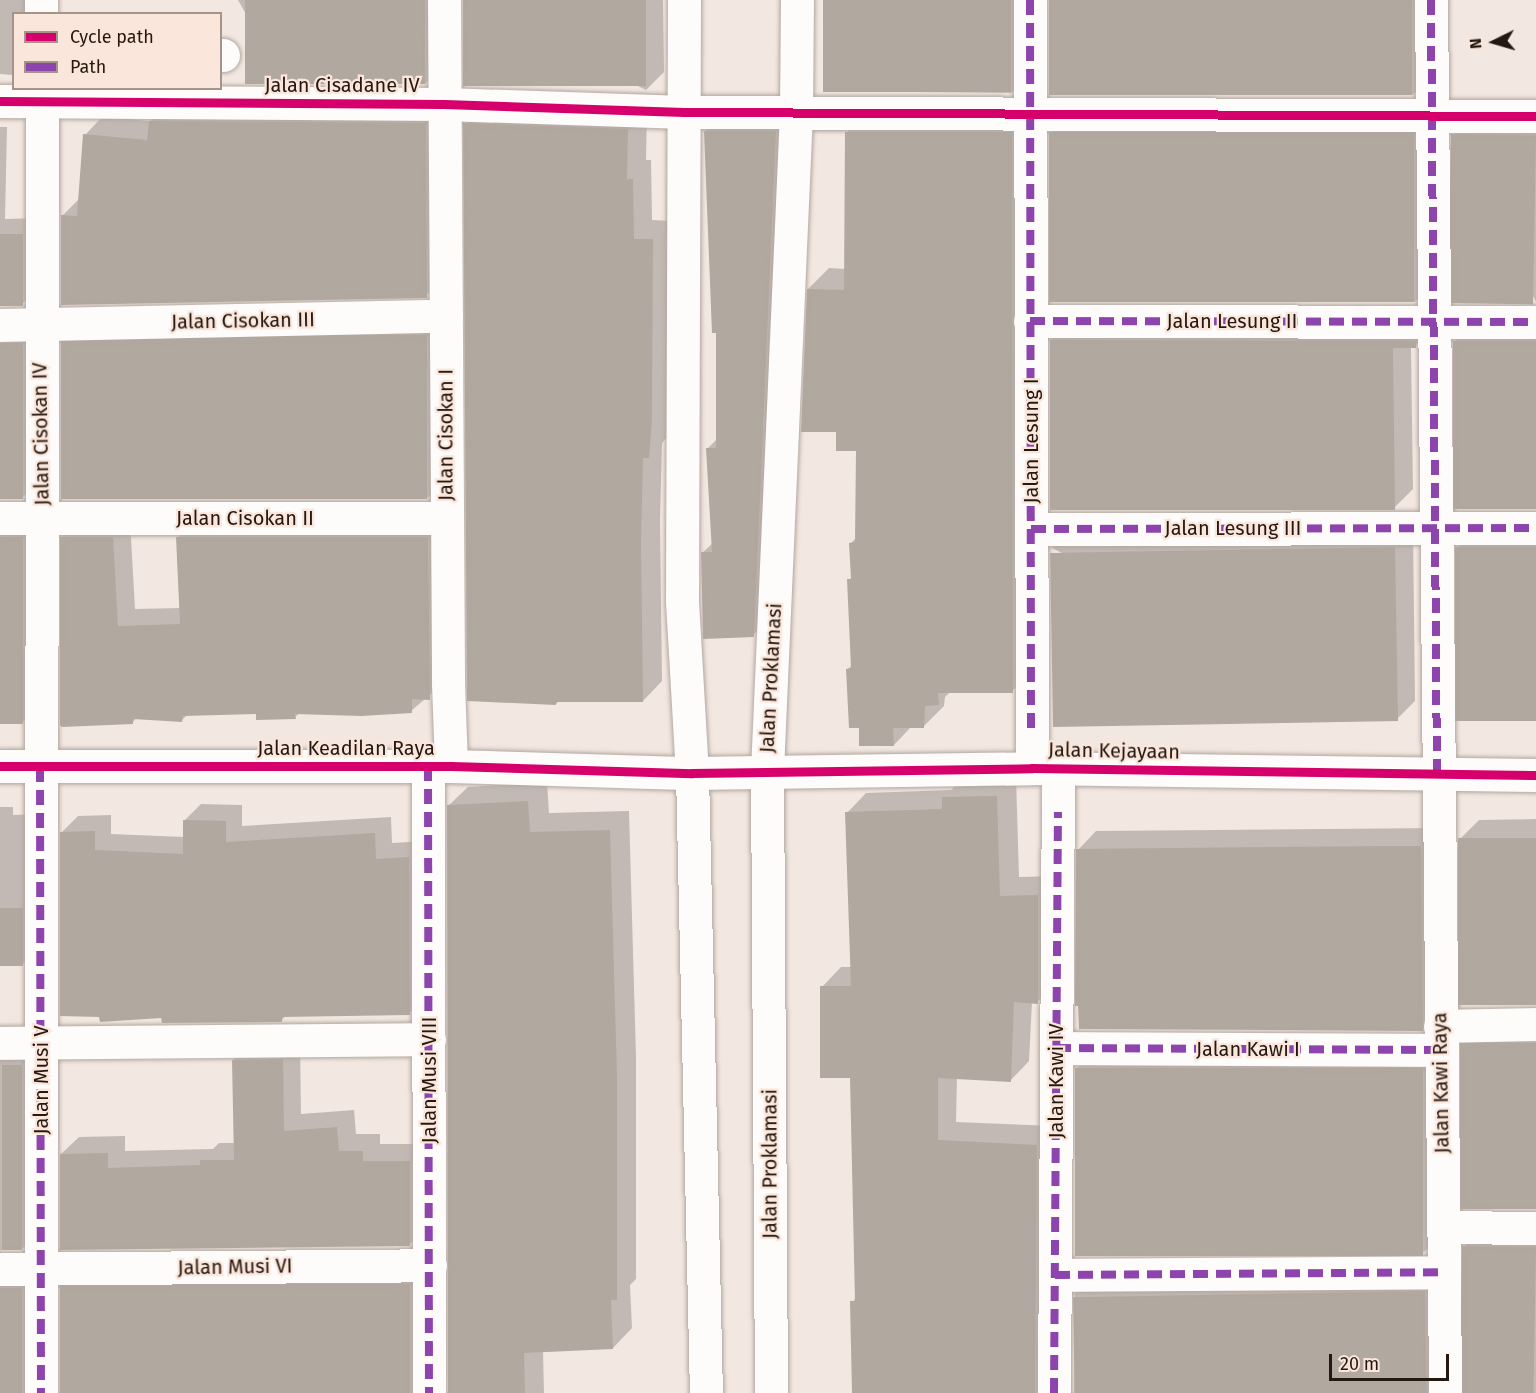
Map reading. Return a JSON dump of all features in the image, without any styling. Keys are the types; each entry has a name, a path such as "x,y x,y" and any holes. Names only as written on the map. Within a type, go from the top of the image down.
{"street":[{"name":"Jalan Cisokan I","path":"440,766 447,518 444,0"},
{"path":"684,0 682,601 692,772 706,1393"},
{"name":"Jalan Proklamasi","path":"771,1393 767,771 796,113 797,0"},
{"name":"Jalan Lesung I","path":"1030,0 1031,530 1045,768"},
{"name":"Jalan Kawi Raya","path":"1431,0 1445,1393"},
{"name":"Jalan Cisadane IV","path":"0,101 42,94 684,112 1536,116"},
{"name":"Jalan Cisokan IV","path":"40,767 42,94"},
{"name":"Jalan Cisokan III","path":"0,325 446,316"},
{"name":"Jalan Lesung II","path":"1030,321 1536,322"},
{"name":"Jalan Cisokan II","path":"0,519 447,518"},
{"name":"Jalan Lesung III","path":"1031,530 1435,526 1536,528"},
{"name":"Jalan Keadilan Raya","path":"0,766 440,766 692,772"},
{"name":"Jalan Musi VIII","path":"429,1393 429,1040 440,766"},
{"name":"Jalan Musi V","path":"40,767 41,1393"},
{"name":"Jalan Kejayaan","path":"692,772 1045,768 1536,775"},
{"name":"Jalan Kawi IV","path":"1045,768 1056,1048 1054,1393"},
{"name":"Jalan Kawi I","path":"1056,1048 1440,1038 1536,1024"},
{"path":"0,1043 429,1040"},
{"path":"1443,1227 1536,1228"},
{"name":"Jalan Musi VI","path":"0,1269 430,1265"},
{"path":"1055,1275 1443,1272"}],"building":[{"path":"245,0 425,0 425,84 245,84"},
{"path":"463,0 646,0 646,86 463,86"},
{"path":"823,0 1011,0 1011,92 823,92"},
{"path":"1049,0 1412,0 1412,95 1049,95"},
{"path":"149,121 426,123 427,298 61,305 61,215 77,216 83,134 147,140"},
{"path":"463,123 628,129 627,179 633,179 634,239 653,239 652,419 649,458 643,458 641,541 643,702 556,702 556,705 467,701"},
{"path":"704,131 776,131 754,637 703,639 701,552 712,552 706,448 716,448 716,333 712,333"},
{"path":"845,132 1012,132 1013,693 938,693 939,705 925,706 924,728 893,728 894,746 859,746 859,728 849,728 846,669 851,668 847,579 851,579 849,543 855,542 856,451 836,451 836,432 801,432 807,289 844,290"},
{"path":"1049,132 1414,132 1414,302 1049,302"},
{"path":"1451,134 1536,135 1533,304 1448,303"},
{"path":"0,234 23,234 23,306 0,306"},
{"path":"61,335 427,335 427,499 61,499"},
{"path":"1050,340 1416,341 1416,348 1393,348 1395,510 1050,510"},
{"path":"1453,341 1536,341 1536,509 1453,509"},
{"path":"0,343 23,343 23,499 0,499"},
{"path":"0,537 23,537 23,724 0,724"},
{"path":"60,537 113,537 118,626 180,624 176,537 428,537 430,700 412,699 412,713 361,716 295,714 296,719 256,720 256,714 183,716 182,722 133,719 133,724 62,727 60,725"},
{"path":"1395,547 1398,721 1053,727 1050,553"},
{"path":"1455,547 1536,547 1536,721 1455,721"},
{"path":"997,796 1000,896 1038,895 1038,1004 1014,1002 1011,1082 938,1078 938,1140 1037,1145 1035,1393 852,1393 850,1301 855,1301 850,1078 820,1078 820,986 851,986 845,812 942,809 942,797"},
{"path":"528,801 530,832 610,830 617,1076 617,1300 611,1300 613,1349 524,1353 525,1393 448,1393 447,805"},
{"path":"183,820 226,821 226,842 375,833 376,859 409,857 410,1015 282,1017 282,1022 162,1023 161,1018 100,1022 99,1017 60,1016 60,832 95,831 95,850 183,854"},
{"path":"1458,838 1536,838 1536,1005 1458,1005"},
{"path":"1421,846 1423,1031 1079,1029 1078,1006 1075,1006 1076,849"},
{"path":"0,908 23,908 23,966 0,966"},
{"path":"1460,1043 1536,1043 1536,1209 1460,1209"},
{"path":"283,1059 284,1131 337,1127 339,1151 363,1151 363,1161 410,1161 410,1246 60,1250 60,1154 108,1153 108,1168 200,1165 200,1160 234,1160 232,1060"},
{"path":"2,1065 22,1065 22,1250 2,1250"},
{"path":"1075,1068 1423,1068 1423,1256 1075,1256"},
{"path":"1462,1246 1536,1247 1533,1393 1459,1393"},
{"path":"60,1284 410,1284 410,1393 60,1393"},
{"path":"0,1288 22,1288 22,1393 0,1393"},
{"path":"1425,1291 1427,1393 1075,1393 1073,1297"}],"marked path":[{"path":"1030,0 1031,731"},
{"path":"1431,0 1437,774"},
{"path":"1030,321 1536,322"},
{"path":"1031,529 1536,528"},
{"path":"428,766 429,1393"},
{"path":"40,767 41,1393"},
{"path":"1054,1393 1058,812"},
{"path":"1056,1048 1440,1050"},
{"path":"1055,1275 1443,1272"}],"cycle path":[{"path":"0,101 444,104 684,112 1536,116"},
{"path":"0,766 451,766 692,773 1032,768 1536,775"}]}
